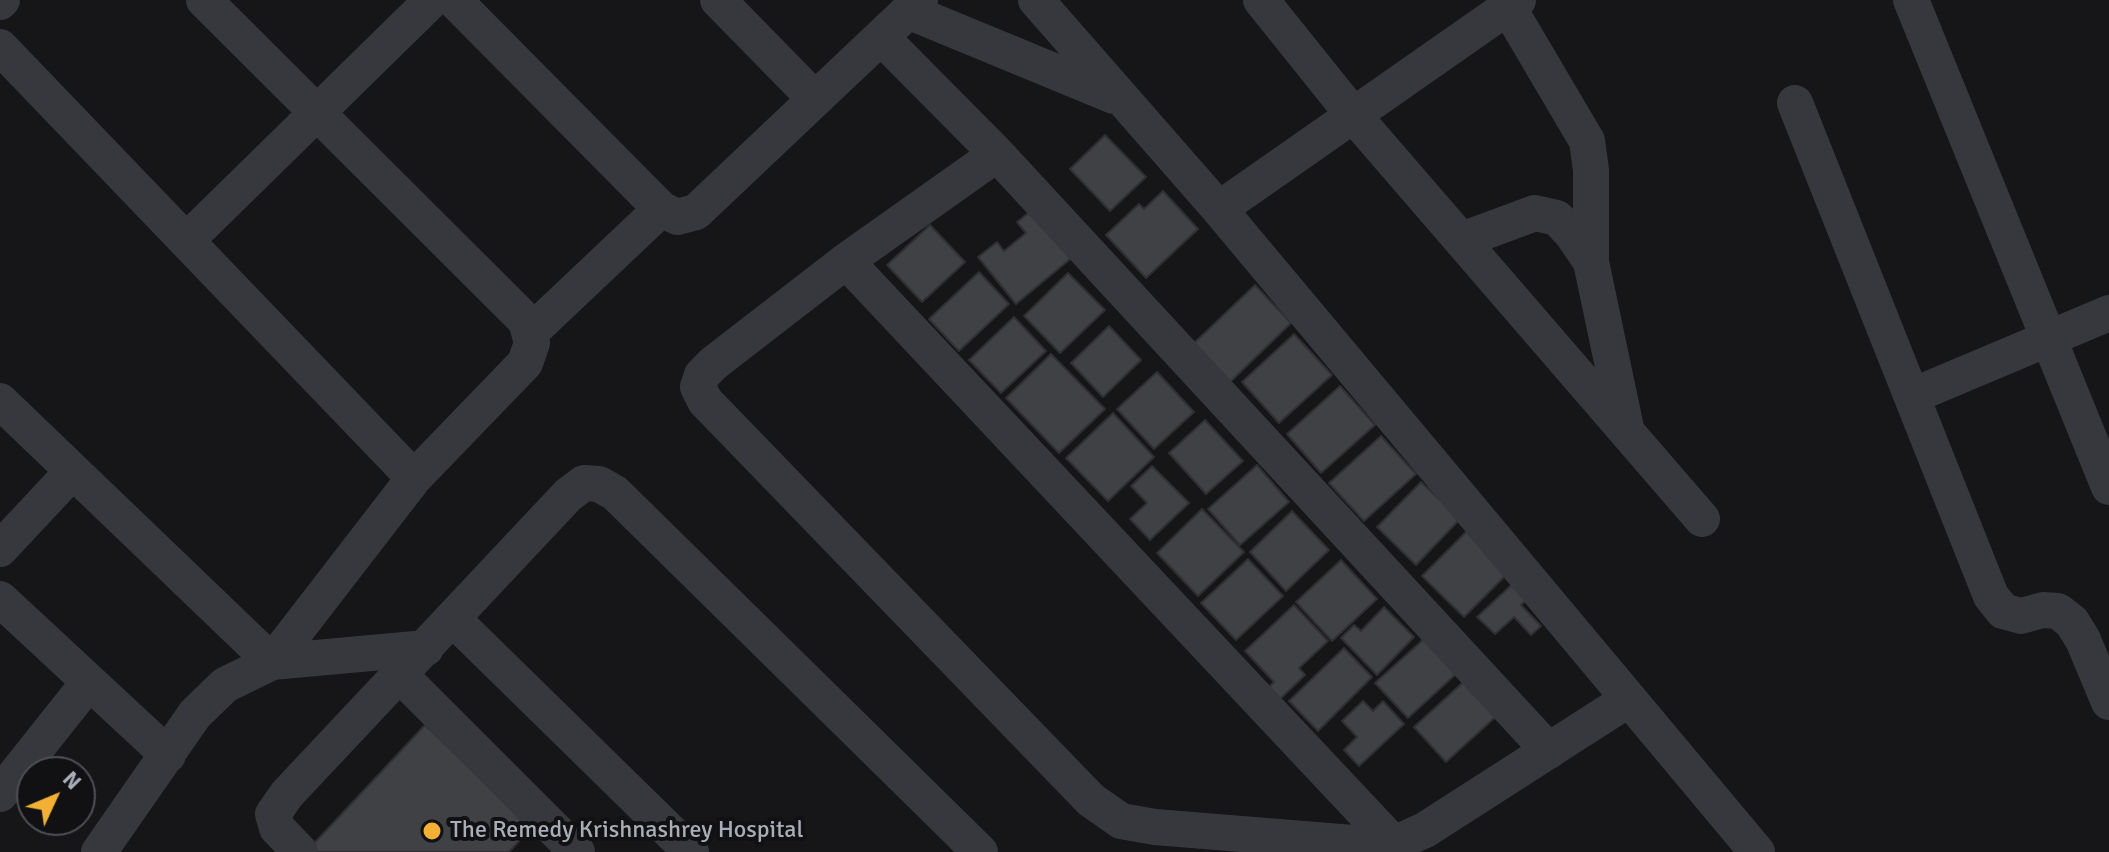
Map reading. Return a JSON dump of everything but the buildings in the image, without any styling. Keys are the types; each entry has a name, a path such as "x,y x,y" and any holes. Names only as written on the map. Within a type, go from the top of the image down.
{"street":[{"path":"204,0 526,321 532,343"},
{"path":"186,241 432,0"},
{"path":"454,0 661,209 677,217 696,212 914,6 1122,100"},
{"path":"718,0 815,99"},
{"path":"1036,0 1219,209 1757,852"},
{"path":"1261,0 1354,116 1702,519"},
{"path":"1911,0 2109,487"},
{"path":"1219,209 1511,2 1587,141 1591,170 1591,262 1626,430"},
{"path":"881,37 997,154 1549,751"},
{"path":"0,47 414,478"},
{"path":"1795,103 1991,596 2003,611 2021,616 2043,610 2058,611 2072,622 2105,679"},
{"path":"997,154 846,261 714,363 702,375 698,387 705,401 1091,800 1121,821 1155,827 1394,844 1425,830 1629,699"},
{"path":"272,662 414,478 525,363 532,343 531,332 661,209"},
{"path":"1462,240 1535,213 1557,218 1591,262"},
{"path":"846,261 1394,844"},
{"path":"1912,396 2109,313"},
{"path":"0,401 272,662"},
{"path":"0,549 73,471"},
{"path":"300,852 277,828 273,814 287,794 568,495 584,483 599,484 615,493 980,852"},
{"path":"2,604 168,755"},
{"path":"453,619 691,852"},
{"path":"99,852 195,714 225,685 272,662 426,648"},
{"path":"400,675 577,852"},
{"path":"0,794 89,682"}],"place":[{"name":"The Remedy Krishnashrey Hospital","path":"432,831"}]}
